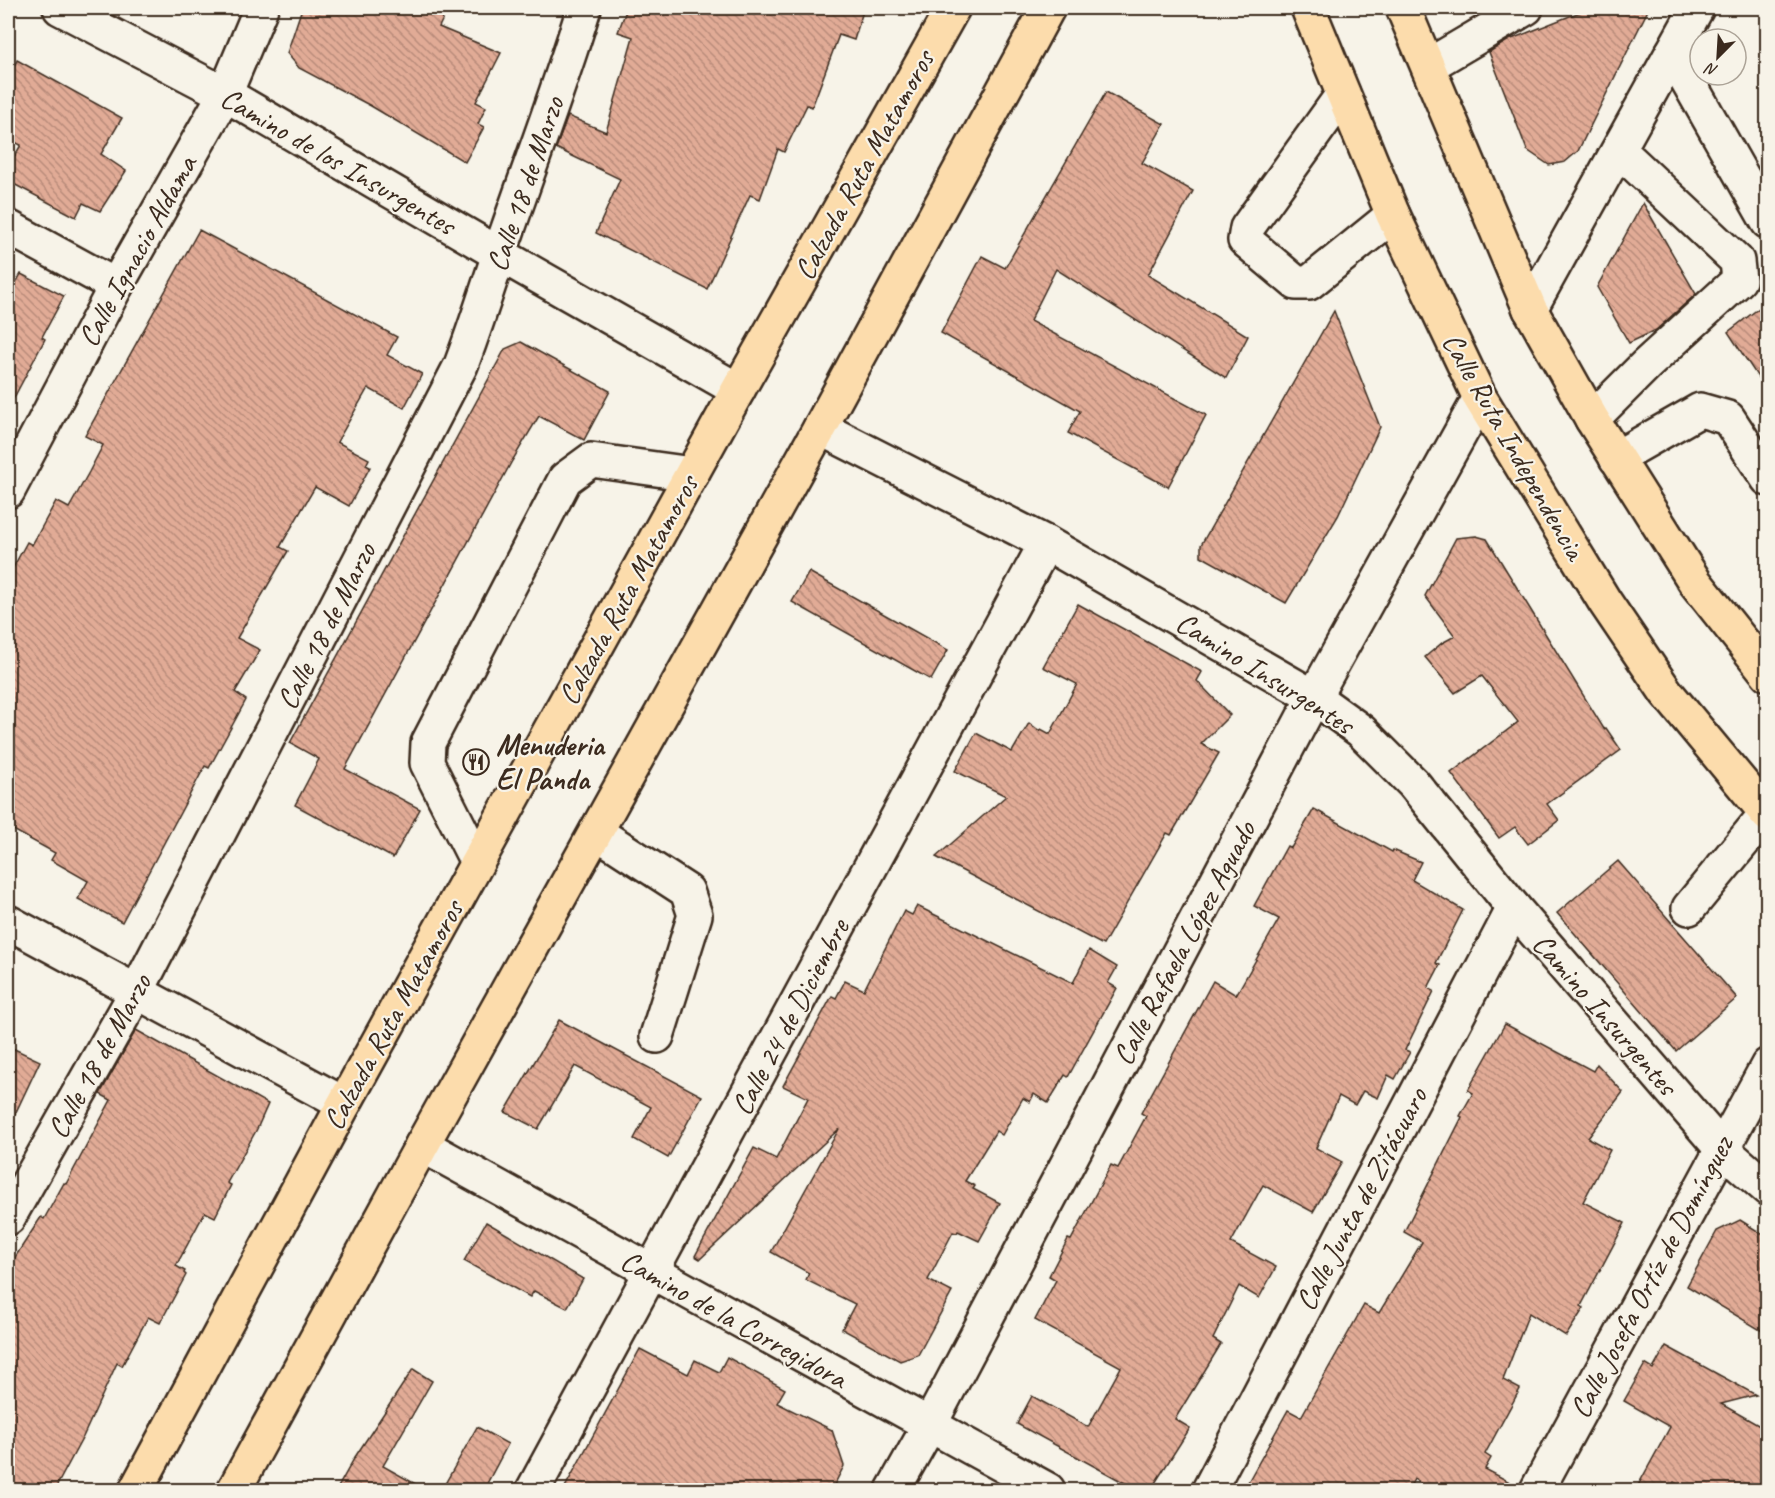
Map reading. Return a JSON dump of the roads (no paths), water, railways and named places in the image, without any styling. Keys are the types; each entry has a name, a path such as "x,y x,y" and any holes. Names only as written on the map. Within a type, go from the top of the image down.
{"main road":[{"name":"Calzada Ruta Matamoros","path":"136,1491 477,862 738,390 953,8"},
{"path":"234,1491 422,1145 820,428 1048,8"},
{"path":"1033,38 1068,8"},
{"path":"1403,8 1530,309 1592,419 1695,582 1767,674"},
{"name":"Calle Ruta Independencia","path":"1303,12 1343,94 1393,215 1480,398 1605,602 1666,692 1767,814"}],"street":[{"name":"Camino de los Insurgentes","path":"60,8 225,94 738,390"},
{"name":"Calle Ignacio Aldama","path":"8,491 116,286 225,94 261,8"},
{"name":"Calle 18 de Marzo","path":"8,1218 137,991 461,365 480,316 499,254 584,8"},
{"path":"1428,66 1526,8"},
{"path":"1530,309 1697,8"},
{"path":"1672,53 1767,222"},
{"path":"1343,94 1247,228 1245,240 1296,283 1309,284 1393,215"},
{"path":"1592,419 1646,365 1739,280 1737,261 1618,150"},
{"path":"8,228 116,286"},
{"name":"Calle Rafaela López Aguado","path":"893,1491 1314,697 1480,398"},
{"path":"1616,458 1700,410 1728,418 1767,479"},
{"name":"Camino Insurgentes","path":"820,428 1046,543 1314,697 1362,731 1413,783 1514,908 1721,1148 1767,1189"},
{"path":"477,862 427,763 428,743 565,479 591,460 692,474"},
{"name":"Calle 24 de Diciembre","path":"533,1491 1046,543"},
{"path":"1689,908 1767,814"},
{"path":"596,832 687,891 695,915 657,1036"},
{"name":"Calle Junta de Zitácuaro","path":"1209,1491 1514,908"},
{"path":"8,922 344,1104"},
{"name":"Calle Josefa Ortíz de Domínguez","path":"1537,1491 1767,1065"},
{"name":"Camino de la Corregidora","path":"422,1145 1047,1491"}],"place":[{"name":"Menuderia El Panda","path":"476,762"}]}
